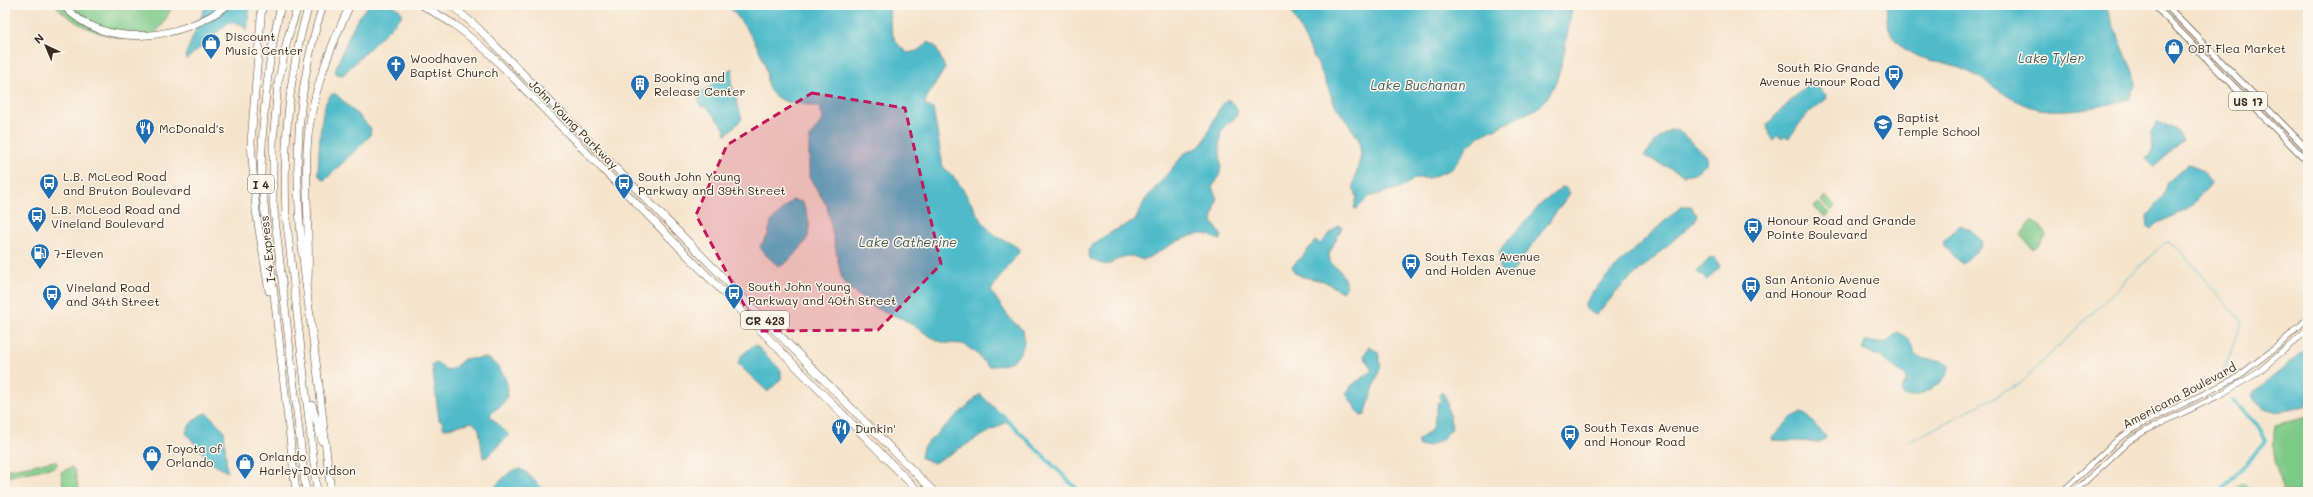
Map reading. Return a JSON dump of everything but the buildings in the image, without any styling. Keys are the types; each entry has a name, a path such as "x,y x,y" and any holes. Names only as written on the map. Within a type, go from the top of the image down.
{"highway":[{"path":"63,5 79,19 92,26 114,32 143,35 165,33 187,28 208,19 228,5"},
{"path":"262,5 252,117 253,173 263,262 282,364"},
{"name":"I 4","path":"283,5 277,20 263,108 261,178 296,492"},
{"name":"I-4 Express","path":"298,5 278,83 273,143 273,201 306,492"},
{"name":"I-4 Express","path":"309,5 297,47 292,72 287,112 284,163 286,215 317,492"},
{"path":"323,5 305,76 296,166 299,235 331,492"},
{"name":"John Young Parkway","path":"422,5 468,35 608,175 919,492"},
{"name":"John Young Parkway","path":"451,5 478,28 934,492"},
{"path":"307,299 307,150 310,124 326,60 350,6"},
{"path":"521,87 541,93"},
{"path":"608,175 634,187"},
{"path":"303,365 308,379 313,414 327,457"},
{"path":"868,440 878,442 895,452"}],"main road":[{"name":"US 17","path":"2154,5 2308,162"},
{"name":"US 17","path":"2166,5 2308,150"},
{"path":"2188,39 2199,45 2204,44"},
{"path":"2247,100 2256,100 2264,105"},
{"name":"Americana Boulevard","path":"2062,492 2118,439 2142,424 2236,378 2279,345 2308,318"},
{"name":"Americana Boulevard","path":"2074,492 2128,442 2146,431 2218,396 2250,378 2278,357 2308,330"}],"highlighted area":[{"path":"812,93 905,108 941,264 878,330 758,331 696,215 727,145"}],"green space":[{"path":"55,5 172,5 160,29 152,36 139,40 115,37 96,32 70,18"},
{"path":"1825,196 1836,206 1831,211 1821,201"},
{"path":"1819,203 1829,213 1825,217 1814,207"},
{"path":"2032,221 2034,221 2047,235 2036,248 2033,249 2020,235"},
{"path":"2308,417 2308,492 2283,492 2278,475 2274,451 2275,425"},
{"path":"55,461 58,464 55,467 5,477 5,470"},
{"path":"72,467 75,471 79,492 64,492 61,472"},
{"path":"2242,483 2252,492 2234,492"}],"water":[{"path":"206,5 250,5 247,31 241,24 229,22 187,59 185,56"},
{"path":"370,5 393,6 400,10 402,14 400,18 343,75 337,74 335,71 354,25 364,10"},
{"name":"Lake Catherine","path":"728,5 889,5 892,32 894,38 902,48 908,53 917,51 929,42 936,47 945,68 926,99 925,105 933,109 943,167 951,174 963,189 978,215 990,231 1019,249 1019,252 1000,276 991,291 1010,319 1023,330 1023,346 1016,358 1004,364 988,366 975,352 963,344 945,343 936,340 903,319 873,307 850,289 842,280 827,206 809,177 809,138 823,119 820,108 788,102 773,95 768,87 765,65 758,49 750,34"},
{"name":"Lake Buchanan","path":"1288,5 1573,5 1563,60 1559,73 1547,98 1538,108 1480,136 1467,147 1452,169 1429,178 1416,178 1402,187 1369,197 1357,209 1354,208 1357,197 1353,187 1361,155 1359,139 1335,105 1321,71"},
{"name":"Lake Tyler","path":"1887,5 2105,5 2133,72 2136,84 2129,99 2108,104 2073,110 2039,109 2029,106 2011,98 1967,71 1951,65 1923,58 1907,51 1893,37 1887,22"},
{"path":"733,68 731,83 742,119 726,135 724,128 706,106 701,107 697,95 698,92 707,89 728,70"},
{"path":"1811,81 1826,95 1825,100 1806,115 1789,138 1785,136 1781,139 1778,135 1773,140 1769,135 1767,124"},
{"path":"332,94 336,94 371,128 370,136 326,179 323,180 318,174 320,131 324,107"},
{"path":"1227,99 1236,107 1237,114 1221,132 1221,169 1219,177 1212,187 1217,199 1212,221 1221,235 1221,240 1206,234 1188,237 1143,260 1127,256 1110,264 1102,264 1089,258 1088,250 1099,240 1104,236 1135,221 1145,200 1185,153 1199,147 1204,141 1218,111"},
{"path":"2158,121 2176,130 2183,140 2154,167 2146,159 2152,151 2151,131"},
{"path":"1670,130 1679,131 1707,156 1706,164 1694,173 1684,175 1644,156 1658,139"},
{"path":"2188,164 2195,166 2204,173 2211,181 2210,185 2187,210 2157,223 2151,229 2148,227 2147,217 2163,197 2168,182"},
{"path":"1562,187 1566,188 1570,193 1508,277 1499,268 1500,251 1503,246 1542,203"},
{"path":"792,200 802,202 806,211 809,225 808,237 800,249 786,262 778,266 762,251 760,246 768,235 771,222"},
{"path":"1683,206 1690,206 1697,215 1695,221 1623,285 1596,315 1587,311 1585,306 1588,299 1609,273"},
{"path":"1340,225 1342,227 1329,254 1330,262 1341,272 1347,286 1342,292 1324,281 1303,277 1295,273 1292,266 1303,256 1315,241 1320,244"},
{"path":"1960,225 1970,230 1982,241 1981,247 1962,264 1945,247 1943,242"},
{"path":"1711,257 1716,259 1720,267 1707,280 1697,272"},
{"path":"1897,332 1901,333 1907,338 1915,355 1919,358 1941,360 1949,365 1945,378 1926,392 1905,397 1901,392 1907,380 1905,375 1879,356 1862,350 1865,342 1887,342"},
{"path":"754,345 758,347 781,370 781,379 768,392 738,364 741,356"},
{"path":"1369,346 1378,352 1381,365 1365,415 1361,416 1346,394 1352,385 1372,371 1364,356"},
{"path":"2308,348 2308,405 2275,412 2269,411 2258,404 2252,394"},
{"path":"485,358 496,365 507,383 508,391 505,399 490,416 509,435 487,457 483,458 479,429 472,422 444,429 442,421 439,420 432,364 438,363 445,369 451,370 464,359"},
{"path":"1442,392 1446,398 1452,428 1438,442 1429,446 1419,446 1417,441 1428,433 1433,427 1438,403 1441,400 1439,395"},
{"path":"980,394 1008,421 934,463 921,458 923,447"},
{"path":"207,413 224,430 227,472 210,462 186,433 194,420"},
{"path":"1801,413 1806,415 1826,437 1825,439 1819,442 1773,440 1772,438 1792,417"},
{"path":"520,469 526,472 546,492 489,492 511,471"}],"waterway":[{"path":"1909,442 2021,383 2164,243 2169,242 2175,245 2241,321 2241,326 2221,377"},
{"path":"2220,492 2266,441 2260,429 2233,400"},
{"path":"1001,414 1080,492"}],"place":[{"name":"Discount Music Center","path":"211,60"},
{"name":"OBT Flea Market","path":"2174,65"},
{"name":"Woodhaven Baptist Church","path":"396,82"},
{"name":"South Rio Grande Avenue Honour Road","path":"1894,91"},
{"name":"Booking and Release Center","path":"640,101"},
{"name":"Baptist Temple School","path":"1883,141"},
{"name":"McDonald's","path":"145,145"},
{"name":"L.B. McLeod Road and Bruton Boulevard","path":"49,200"},
{"name":"South John Young Parkway and 39th Street","path":"624,200"},
{"name":"L.B. McLeod Road and Vineland Boulevard","path":"37,233"},
{"name":"Honour Road and Grande Pointe Boulevard","path":"1753,244"},
{"name":"7-Eleven","path":"40,270"},
{"name":"South Texas Avenue and Holden Avenue","path":"1411,280"},
{"name":"San Antonio Avenue and Honour Road","path":"1751,303"},
{"name":"South John Young Parkway and 40th Street","path":"734,310"},
{"name":"Vineland Road and 34th Street","path":"52,311"},
{"name":"Dunkin'","path":"841,445"},
{"name":"South Texas Avenue and Honour Road","path":"1570,451"},
{"name":"Toyota of Orlando","path":"152,472"},
{"name":"Orlando Harley-Davidson","path":"245,480"}]}
